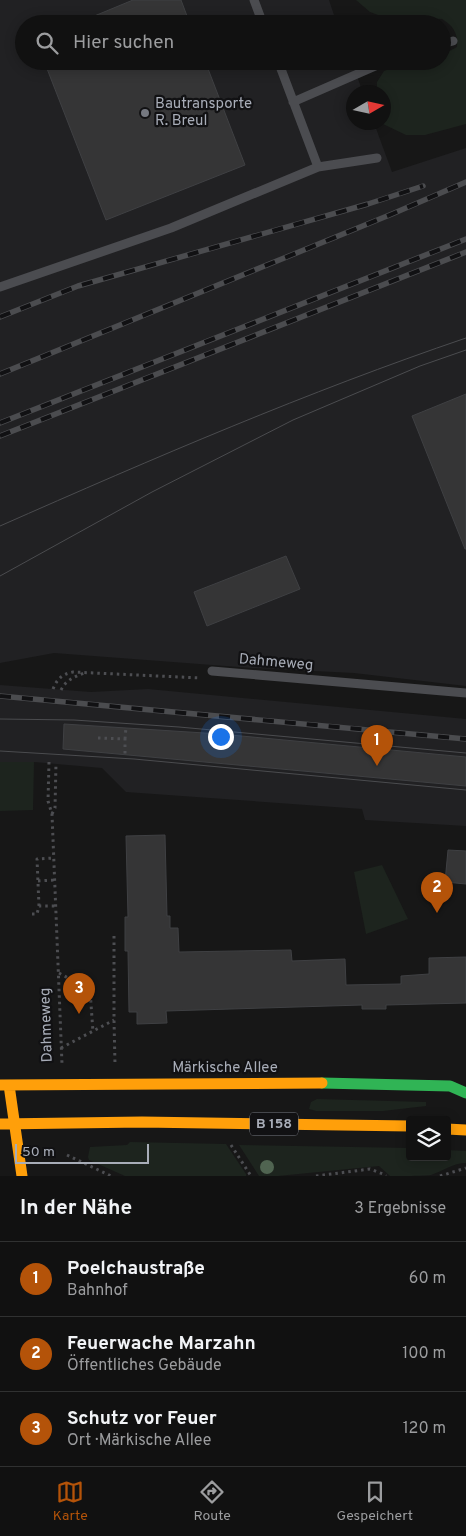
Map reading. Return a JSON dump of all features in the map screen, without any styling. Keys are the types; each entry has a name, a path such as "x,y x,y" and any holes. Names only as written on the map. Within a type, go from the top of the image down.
{"main road":[{"name":"Märkische Allee","path":"4,1085 318,1083 450,1086 466,1093"},
{"path":"4,1085 14,1123 22,1176"},
{"name":"B 158","path":"0,1124 162,1122 406,1126"},
{"path":"451,1129 466,1130"}],"lane":[{"path":"254,0 260,15"},
{"path":"281,70 318,167"},
{"path":"293,102 366,70"},
{"path":"0,287 171,228 318,167 377,158"},
{"name":"Dahmeweg","path":"212,671 466,693"}],"path":[{"path":"53,690 56,681 63,675 73,672 200,679 212,671"},
{"path":"60,690 69,679 86,672"},
{"path":"125,754 126,727"},
{"path":"98,738 125,739"},
{"name":"Dahmeweg","path":"48,762 48,801 52,814 56,906 62,1085"},
{"name":"Dahmeweg","path":"52,814 55,808 56,763"},
{"path":"32,914 37,914 39,906 37,859 53,858"},
{"path":"38,881 54,880"},
{"path":"39,906 56,906"},
{"path":"114,936 115,1064"},
{"path":"58,973 90,990 93,1032"},
{"path":"61,1048 114,1020"},
{"path":"232,1142 251,1176"},
{"path":"67,1155 111,1176"},
{"path":"440,1176 466,1168"},
{"path":"316,1176 370,1169 386,1176"}],"shaded area":[{"path":"0,0 329,0 334,15 15,15 15,70 354,70 360,85 346,85 346,130 377,130 392,172 466,148 466,686 354,673 252,668 54,653 0,663"},
{"path":"356,0 466,0 466,124 425,135 406,135 391,128 391,85 377,85 384,71 451,70 451,50 457,47 457,38 451,26 451,15 378,15 370,12"},
{"path":"0,685 91,692 148,689 466,719 466,826 365,820 362,809 126,792 102,768 34,762 0,762"},
{"path":"0,762 34,762 33,810 0,811"},
{"path":"382,865 408,919 366,934 354,872"},
{"path":"317,1099 426,1102 426,1106 383,1111 316,1111 309,1109 311,1102"},
{"path":"130,1142 226,1144 246,1176 125,1176 89,1160 90,1147 127,1145"},
{"path":"239,1145 406,1148 406,1161 451,1161 451,1150 466,1151 466,1163 457,1164 431,1175 390,1176 379,1166 278,1176 259,1176"}],"building":[{"path":"133,0 181,0 187,15 97,15"},
{"name":"Bautransporte R. Breul","path":"48,70 208,70 245,165 106,220"},
{"path":"466,394 466,549 465,549 412,416"},
{"path":"286,556 300,589 207,626 194,592"},
{"path":"64,724 220,734 466,757 466,786 63,749"},
{"path":"165,835 167,916 170,916 170,928 178,928 179,952 291,950 292,961 345,959 346,985 401,984 401,976 429,974 429,958 466,957 466,1003 386,1005 386,1009 362,1009 362,1005 166,1011 167,1023 137,1024 137,1012 129,1012 128,951 125,951 125,917 128,917 126,836"},
{"path":"448,850 466,851 466,884 445,882"}],"tram line":[{"path":"0,526 289,403 466,338"},
{"path":"0,576 152,492 293,420 420,366 466,350"},
{"path":"0,719 74,720 179,727 466,753"},
{"path":"0,751 134,759 466,790"}],"railway":[{"path":"0,374 466,182"},
{"path":"0,317 78,286 368,204 423,186"},
{"path":"0,423 466,239"},
{"path":"0,436 466,252"},
{"path":"0,696 466,739"}],"traffic: fast":[{"path":"322,1083 450,1086 466,1093"}],"traffic: slow":[{"path":"0,1085 322,1083"},
{"path":"9,1085 22,1176"},
{"path":"0,1124 142,1122 406,1126"},
{"path":"451,1129 466,1130"}],"place":[{"name":"Bautransporte R. Breul","path":"145,113"},
{"name":"Poelchaustraße","path":"377,766"},
{"name":"Feuerwache Marzahn","path":"437,913"},
{"name":"Schutz vor Feuer","path":"79,1014"}]}
